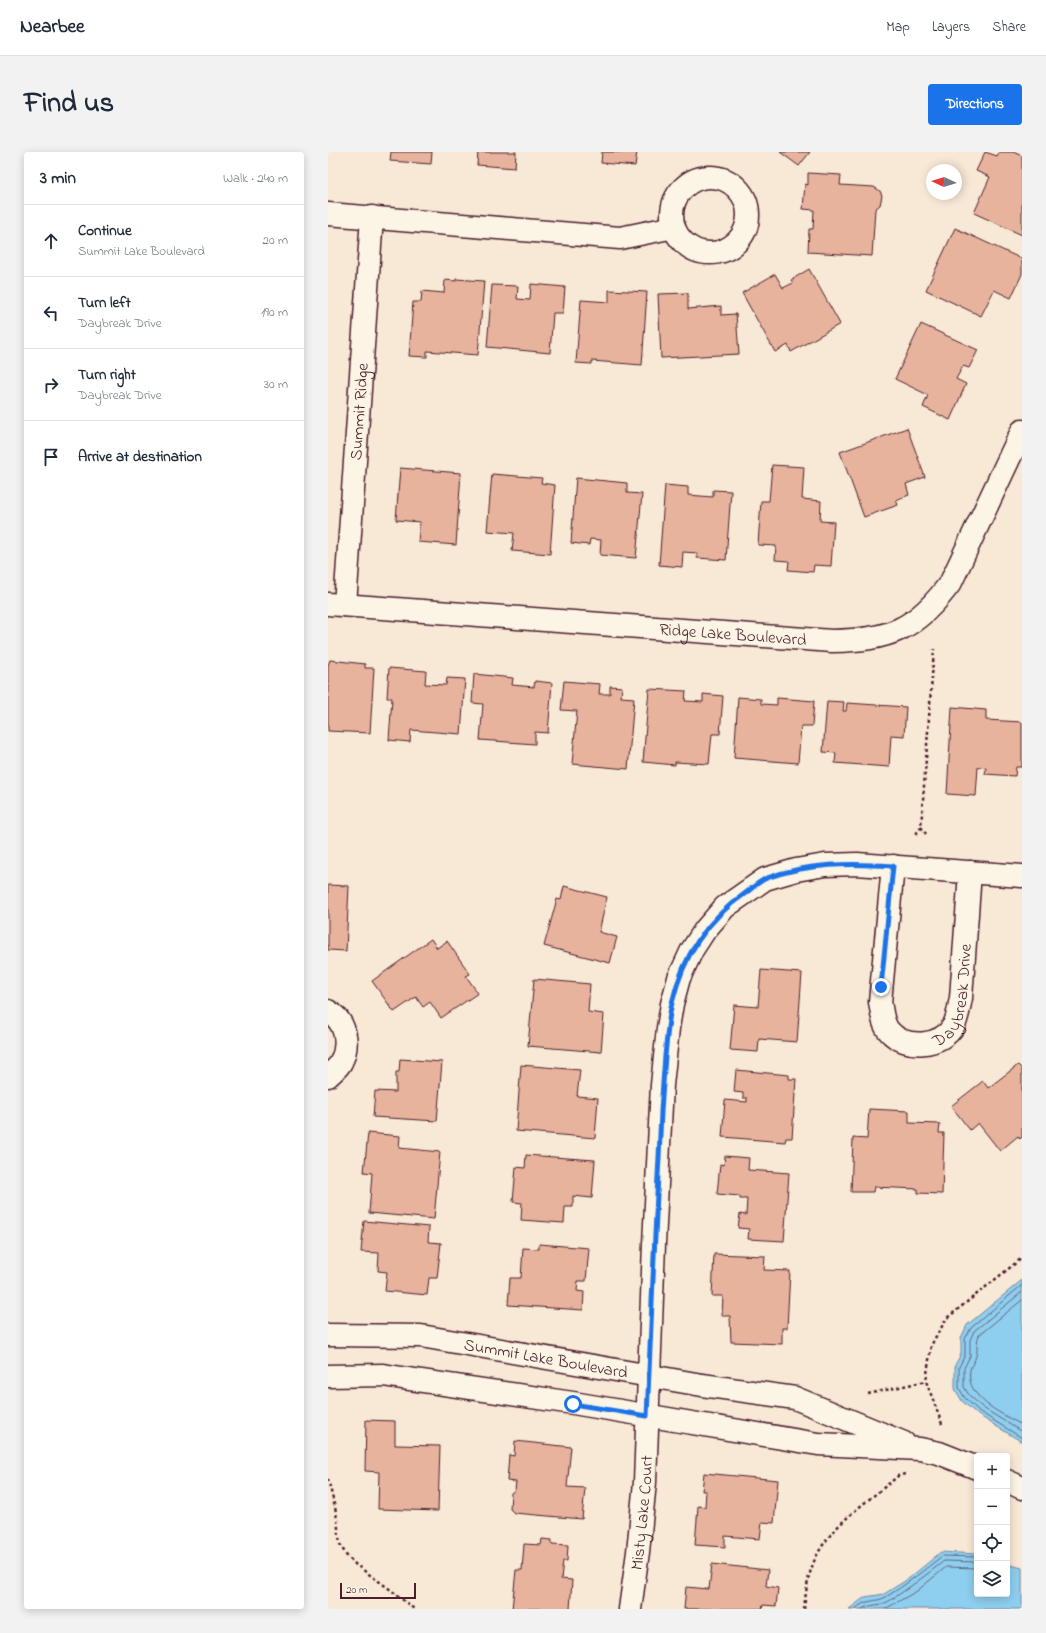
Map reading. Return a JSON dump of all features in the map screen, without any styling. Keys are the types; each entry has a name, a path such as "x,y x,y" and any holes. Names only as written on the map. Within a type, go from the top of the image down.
{"street":[{"path":"328,214 620,238 674,227"},
{"name":"Summit Ridge","path":"336,605 372,217"},
{"name":"Ridge Lake Boulevard","path":"336,605 832,641 861,640 881,636 914,622 935,604 951,582 1022,431"},
{"path":"647,1416 662,1085 668,1028 672,1004 679,978 692,950 704,930 725,907 765,879 796,870 825,865 857,864 893,866 1022,876"},
{"name":"Daybreak Drive","path":"893,866 880,1002 883,1019 889,1031 900,1040 917,1044 930,1042 944,1036 953,1026 958,1014 961,998 970,872"},
{"path":"328,1011 341,1023 345,1034 346,1050 341,1064 328,1076"},
{"name":"Summit Lake Boulevard","path":"328,1335 421,1336 795,1398 920,1449"},
{"name":"Summit Lake Boulevard","path":"328,1376 390,1376 818,1444 920,1449 939,1453 974,1467"},
{"name":"Misty Lake Court","path":"630,1609 638,1552 645,1482 647,1416"},
{"path":"1010,1482 1022,1488"}],"path":[{"path":"916,834 921,827 934,649"},
{"path":"921,827 926,834"},
{"path":"942,1424 926,1381 931,1346 947,1318 1022,1258"},
{"path":"868,1394 926,1381"},
{"path":"804,1609 807,1582 817,1555 832,1534 848,1517 898,1476 912,1471"},
{"path":"328,1479 336,1512 340,1544 346,1555 414,1609"}],"water":[{"path":"1022,1280 1022,1442 978,1415 962,1401 955,1389 955,1365 961,1354 961,1338 967,1325"},
{"path":"941,1552 974,1554 974,1597 1010,1597 1010,1565 1022,1568 1022,1609 849,1609 865,1597 884,1594 908,1579"}],"building":[{"path":"391,152 432,152 431,164 390,161"},
{"path":"478,152 516,152 515,168 477,165"},
{"path":"602,152 637,152 635,166 601,163"},
{"path":"780,152 810,152 799,166"},
{"path":"985,152 997,156 999,152 1013,152 1022,156 1022,235 974,213 990,177 976,171"},
{"path":"808,173 841,175 840,185 874,187 880,191 882,196 880,205 875,209 872,256 808,252 809,229 813,229 814,210 803,209 805,184 808,185"},
{"path":"955,228 1022,259 1022,274 1011,298 994,290 981,316 926,290"},
{"path":"809,269 840,324 791,352 788,345 775,352 742,293 775,274 783,288 793,283 791,280"},
{"path":"456,279 484,281 478,355 427,351 427,357 409,356 413,302 421,302 422,291 444,293 445,280 456,281"},
{"path":"531,284 565,287 563,313 553,313 550,353 487,347 492,285 518,286 517,299 530,300"},
{"path":"609,290 647,292 642,365 592,361 592,364 576,363 581,300 609,302"},
{"path":"688,293 688,309 721,306 721,315 736,314 739,354 661,358 658,294"},
{"path":"921,324 978,350 969,368 963,366 956,379 966,384 950,420 923,407 928,395 895,379"},
{"path":"907,428 925,477 906,484 909,495 896,500 898,505 864,517 840,452"},
{"path":"772,465 804,467 802,499 821,501 820,521 834,522 831,566 814,565 813,572 788,570 789,561 775,560 776,546 758,545 761,501 769,501"},
{"path":"400,468 461,473 456,545 418,542 420,522 396,520"},
{"path":"492,474 542,478 541,483 555,485 550,554 512,551 514,533 487,531"},
{"path":"576,478 627,483 627,493 642,494 636,558 600,555 601,540 590,539 589,545 571,543"},
{"path":"665,485 688,487 688,495 713,497 713,490 731,491 726,560 697,558 697,553 683,552 682,567 659,565"},
{"path":"330,660 365,664 365,668 374,668 370,733 328,731 328,665"},
{"path":"389,668 426,671 425,684 446,685 447,678 465,679 461,734 411,730 410,742 389,740 392,698 387,698"},
{"path":"474,674 513,678 512,685 534,687 535,681 552,683 548,733 535,732 535,744 480,740 483,704 472,703"},
{"path":"564,681 600,684 599,694 610,694 610,686 622,687 621,697 634,698 628,769 572,764 577,711 561,710"},
{"path":"649,689 686,691 685,701 703,702 703,694 723,696 720,734 712,734 709,764 675,762 675,765 643,762"},
{"path":"738,697 761,699 761,704 777,705 777,698 814,701 812,726 801,726 798,763 734,758"},
{"path":"827,701 844,702 843,711 846,711 847,703 906,707 904,736 891,735 889,767 835,763 836,753 823,752"},
{"path":"952,707 986,710 986,720 1022,722 1022,767 1016,767 1015,776 985,774 986,768 978,767 976,796 947,794"},
{"path":"328,885 349,886 346,951 328,950"},
{"path":"564,886 607,897 599,932 617,937 610,963 544,946 557,899 561,900"},
{"path":"431,939 437,948 447,941 470,974 466,976 478,993 441,1018 430,1002 423,1007 416,997 394,1012 372,981"},
{"path":"761,970 802,973 797,1042 759,1039 758,1052 730,1050 734,1005 758,1007"},
{"path":"534,979 590,984 588,1012 604,1014 601,1052 528,1046"},
{"path":"400,1059 442,1062 437,1121 373,1117 375,1091 396,1092 396,1072 399,1072"},
{"path":"521,1065 580,1070 577,1096 598,1098 595,1138 516,1131"},
{"path":"1018,1065 1022,1069 1022,1137 1020,1139 1018,1136 1000,1151 978,1123 970,1130 951,1106 983,1081 988,1088"},
{"path":"736,1070 789,1075 789,1079 796,1079 792,1138 786,1138 785,1142 722,1137 725,1100 747,1102 747,1098 743,1098 743,1093 734,1092"},
{"path":"869,1109 909,1111 909,1123 940,1124 939,1133 944,1133 942,1194 918,1193 918,1189 874,1187 873,1192 851,1192 853,1138 867,1139"},
{"path":"368,1133 400,1136 399,1148 440,1152 434,1219 369,1213 372,1173 364,1172"},
{"path":"526,1155 595,1160 592,1198 573,1196 573,1207 565,1207 564,1223 521,1220 522,1203 513,1202 516,1167 525,1168"},
{"path":"725,1156 749,1158 748,1170 789,1173 784,1241 748,1239 749,1229 738,1228 740,1214 746,1215 747,1199 740,1199 740,1196 717,1194 720,1164 724,1165"},
{"path":"364,1221 429,1227 428,1242 441,1243 437,1278 429,1278 427,1295 385,1291 387,1272 378,1271 379,1253 361,1252"},
{"path":"539,1244 589,1248 586,1281 578,1281 577,1291 584,1292 583,1310 508,1305 510,1278 521,1278 523,1248 539,1249"},
{"path":"714,1254 765,1256 764,1270 790,1271 787,1328 782,1328 782,1344 731,1342 730,1316 722,1316 723,1296 712,1296"},
{"path":"366,1420 395,1421 395,1445 440,1446 438,1511 378,1509 379,1472 365,1471"},
{"path":"515,1441 571,1447 567,1487 585,1488 582,1519 514,1513 510,1509 511,1493 515,1490 516,1482 507,1481 509,1455 514,1456"},
{"path":"704,1473 778,1480 774,1523 762,1522 760,1539 725,1536 725,1547 695,1545 698,1506 705,1507 706,1491 702,1491"},
{"path":"542,1539 552,1540 552,1544 568,1545 567,1561 563,1561 561,1579 572,1580 570,1609 512,1609 516,1570 522,1570 524,1544 541,1545"},
{"path":"712,1564 768,1570 766,1586 778,1588 776,1606 763,1605 762,1609 684,1609 686,1587 709,1589"}],"route":[{"path":"573,1404 647,1416 662,1085 668,1028 672,1004 679,978 692,950 704,930 725,907 765,879 796,870 825,865 857,864 893,866 881,987"}]}
